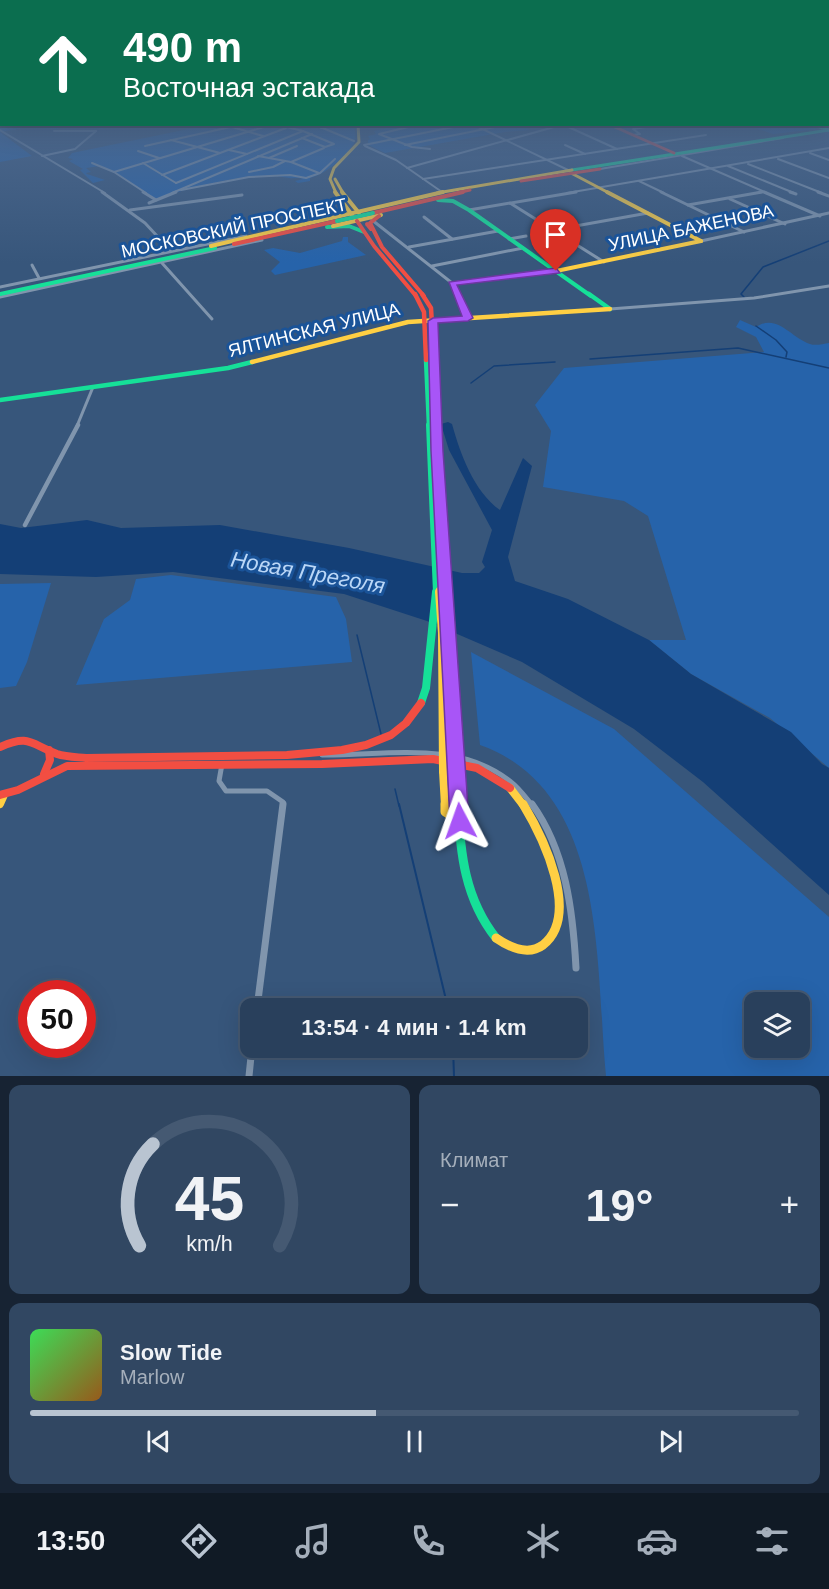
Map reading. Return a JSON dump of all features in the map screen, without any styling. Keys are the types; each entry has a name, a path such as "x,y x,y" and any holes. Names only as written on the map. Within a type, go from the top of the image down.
{"main road":[{"path":"341,162 331,174 331,185 353,211 368,220 377,249 413,289 421,302 424,321 431,493 442,633 444,799 447,816 453,817 458,810"},
{"path":"337,220 344,211 345,202 335,176 343,162"},
{"name":"МОСКОВСКИЙ ПРОСПЕКТ","path":"1,292 128,268 337,220 368,220 476,189 599,169 626,162"},
{"name":"МОСКОВСКИЙ ПРОСПЕКТ","path":"368,220 494,183 573,173 626,162"},
{"path":"573,173 701,241"},
{"path":"345,202 361,206 383,205 494,183"},
{"path":"214,247 327,227 351,226 381,215 438,200 453,199 476,189"},
{"path":"453,199 610,309"},
{"path":"214,247 255,234 337,220 368,220 383,205"},
{"path":"353,211 368,220"},
{"path":"327,227 353,211"},
{"path":"0,804 2,795 24,790 52,770 67,766 449,761 484,771 508,786 531,812 548,854 560,914 558,930 547,944 532,950 514,949 495,938 474,909 458,810 458,799 442,492 437,451 433,321 424,294 385,250 363,212 369,216 381,215"},
{"name":"УЛИЦА БАЖЕНОВА","path":"556,271 701,241"},
{"name":"МОСКОВСКИЙ ПРОСПЕКТ","path":"23,289 137,261 214,247"},
{"name":"ЯЛТИНСКАЯ УЛИЦА","path":"0,400 238,366 385,327 424,321 610,309"},
{"path":"0,747 14,740 27,738 39,740 49,750 70,757 299,753 362,747 397,732 417,711 424,694 437,583"},
{"path":"42,777 49,765 49,750"}],"street":[{"path":"52,162 130,210 171,251"},
{"path":"162,175 196,162"},
{"path":"176,183 226,162"},
{"path":"154,206 149,203 243,162"},
{"path":"249,172 273,167 283,162"},
{"path":"292,162 320,173"},
{"path":"178,190 249,177 290,175 306,178 320,173 332,162"},
{"path":"396,162 442,192"},
{"path":"407,168 428,162"},
{"path":"423,179 533,162"},
{"path":"551,162 573,173"},
{"path":"599,169 640,162"},
{"path":"696,162 822,216 829,215"},
{"path":"469,210 751,162"},
{"path":"786,162 829,178"},
{"path":"92,163 114,172 156,200"},
{"path":"114,172 142,163 184,188"},
{"path":"746,163 829,196"},
{"path":"728,166 796,194"},
{"path":"639,181 744,232"},
{"path":"688,205 764,192"},
{"path":"130,210 242,195"},
{"path":"729,198 785,224"},
{"path":"510,203 604,262"},
{"path":"542,232 648,213"},
{"name":"УЛИЦА БАЖЕНОВА","path":"701,241 822,216"},
{"path":"424,217 452,239"},
{"path":"368,220 382,225 452,284 468,318"},
{"path":"409,247 498,231"},
{"name":"МОСКОВСКИЙ ПРОСПЕКТ","path":"1,292 39,278 255,234"},
{"path":"509,239 526,236"},
{"name":"МОСКОВСКИЙ ПРОСПЕКТ","path":"128,268 162,263 262,240"},
{"path":"432,266 523,248"},
{"path":"137,261 143,257"},
{"name":"МОСКОВСКИЙ ПРОСПЕКТ","path":"162,263 212,320"},
{"path":"32,265 39,278"},
{"name":"УЛИЦА БАЖЕНОВА","path":"452,284 556,271"},
{"name":"ЯЛТИНСКАЯ УЛИЦА","path":"610,309 738,300 829,286"},
{"path":"25,525 80,421 93,387"},
{"path":"299,753 450,755 481,763 513,781 538,809 553,842 570,908 576,968"},
{"path":"222,764 219,781 226,791 267,791 283,802 258,998"},
{"path":"249,1076 251,1058"}],"shaded area":[{"path":"71,162 338,162 310,178 310,181 298,183 295,181 303,179 275,176 241,178 204,185 156,199 110,170 100,166 86,168 91,172 87,174 105,180 93,183 80,170 83,169"},
{"path":"343,237 348,237 348,242 366,255 275,275 271,271 280,262 264,250 273,248 300,253 342,241"},
{"path":"740,320 756,327 764,323 777,324 812,345 829,343 829,768 770,718 691,674 649,640 686,640 648,516 624,501 543,487 551,431 535,405 564,368 764,352 756,337 736,327"},
{"path":"171,575 336,597 346,619 352,662 76,685 104,619 130,600 136,579"},
{"path":"51,583 27,662 16,686 0,688 0,584"},
{"path":"471,652 614,729 829,917 829,1076 606,1076 600,984 587,886 574,841 553,801 522,768 480,745"}],"water":[{"name":"Новая Преголя","path":"448,422 452,424 459,447 475,483 500,510 523,458 532,466 508,557 515,581 568,599 649,640 691,674 791,732 822,764 829,768 829,895 703,782 634,729 522,662 427,621 344,594 173,572 96,577 0,574 0,524 21,528 87,520 121,528 220,525 349,548 462,573 479,573 485,567 482,562 492,530 449,450 441,424"}],"waterway":[{"path":"744,297 741,294 763,267 829,241"},
{"path":"756,326 776,340 787,352 786,357"},
{"path":"590,359 738,348 829,368"},
{"path":"471,383 494,366 555,362"},
{"path":"357,635 381,734"},
{"path":"395,789 399,806"},
{"path":"399,804 446,998"},
{"path":"453,1058 454,1076"}],"traffic: fast":[{"path":"572,170 622,162"},
{"path":"438,200 453,201 469,210 610,309"},
{"path":"337,221 373,213"},
{"path":"327,227 349,226 364,232"},
{"path":"0,294 215,248"},
{"path":"421,703 426,688 437,583 426,360"},
{"path":"0,400 228,368 252,362"},
{"path":"458,799 465,873 476,908 496,938"}],"traffic: slow":[{"path":"340,162 334,168 330,179 338,198 352,215"},
{"path":"211,246 463,187 572,170"},
{"path":"571,173 701,241"},
{"path":"335,179 337,186 359,213"},
{"path":"333,226 381,215"},
{"path":"556,271 701,241"},
{"path":"252,362 408,322 610,309"},
{"path":"439,590 442,633"},
{"path":"442,633 443,771"},
{"path":"443,771 445,812 453,817 458,811"},
{"path":"496,938 516,949 533,950 553,937 559,919 559,896 544,844 533,820 510,788"},
{"path":"0,804 4,795"}],"traffic: jam":[{"path":"521,181 600,169"},
{"path":"373,213 470,190"},
{"path":"379,216 370,223 375,235 431,308 442,492"},
{"path":"234,244 337,221"},
{"path":"357,221 374,246 413,289 424,312 426,360"},
{"path":"367,224 371,229"},
{"path":"442,492 458,799"},
{"path":"0,747 14,741 32,740 52,752 86,758 315,753 366,745 386,738 397,732 421,703"},
{"path":"44,774 50,760 49,750"},
{"path":"0,795 26,787 67,766 322,764 433,759 477,768 510,788"}],"route":[{"path":"460,821 442,492 437,451 433,321 468,318 452,284 556,271"}]}
